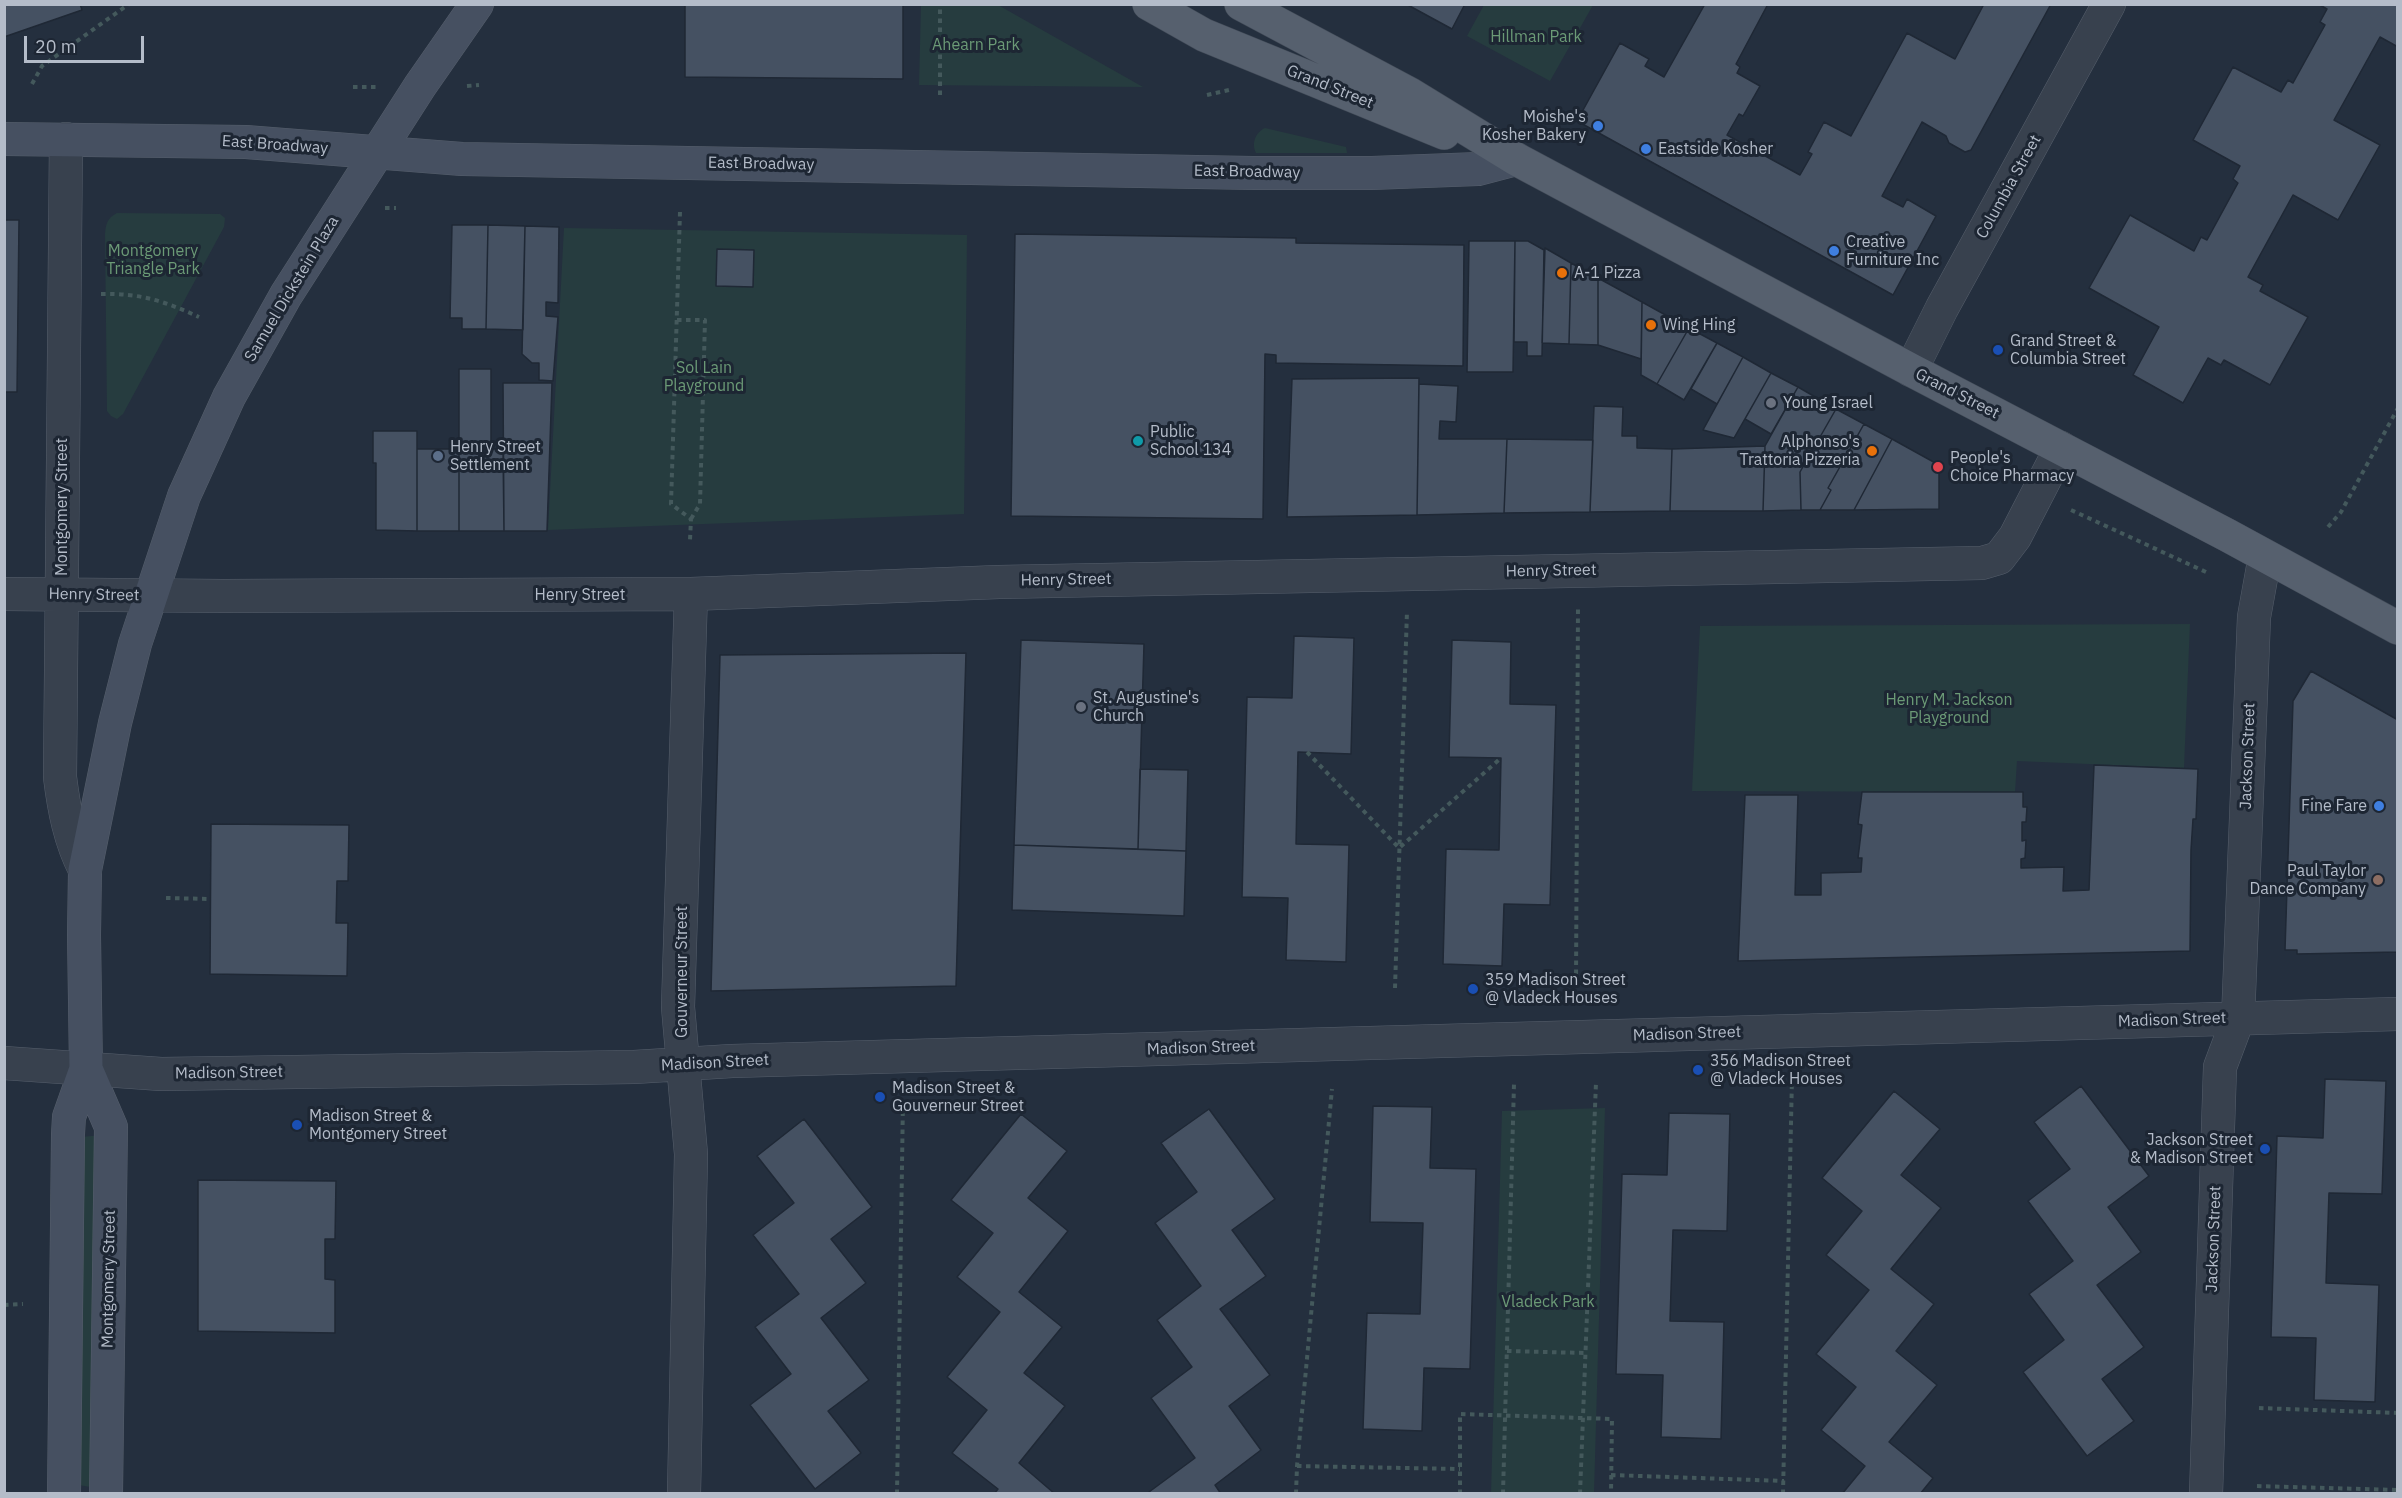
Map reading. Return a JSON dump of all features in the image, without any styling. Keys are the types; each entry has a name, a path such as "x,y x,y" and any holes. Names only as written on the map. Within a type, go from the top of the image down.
{"main road":[{"name":"Samuel Dickstein Plaza","path":"150,596 184,495 229,397 286,295 420,86 477,4"},
{"name":"Grand Street","path":"1149,4 1204,35 1437,130 1516,159"},
{"name":"Grand Street","path":"1241,4 1410,94 1516,159 2397,628"},
{"name":"East Broadway","path":"4,139 246,142 462,159 1253,173 1372,173 1478,169 1516,159"},
{"name":"Montgomery Street","path":"106,1494 111,1127 86,1069 85,870 115,723 150,596"},
{"name":"Montgomery Street","path":"64,1494 69,1117 86,1069"}],"street":[{"name":"Columbia Street","path":"1911,370 1942,308 2109,4"},
{"name":"Montgomery Street","path":"66,140 60,777 64,808 75,851 85,870"},
{"name":"Henry Street","path":"4,594 150,596 691,594 999,582 1982,564 2000,558 2015,537 2061,448"},
{"name":"Jackson Street","path":"2206,1494 2220,1067 2238,1019 2254,617 2265,556"},
{"name":"Gouverneur Street","path":"684,1494 691,1154 678,1006 691,594"},
{"name":"Madison Street","path":"4,1063 161,1074 634,1067 2397,1014"}],"path":[{"path":"32,84 42,66 129,4"},
{"path":"940,4 940,95"},
{"path":"352,87 379,87"},
{"path":"680,212 671,504 691,519"},
{"path":"94,294 143,296 168,303 199,317"},
{"path":"677,320 705,320 700,504 691,519 690,540"},
{"path":"2328,527 2341,512 2397,408"},
{"path":"2071,510 2206,572"},
{"path":"1576,983 1578,571"},
{"path":"1395,988 1408,574"},
{"path":"1307,752 1399,848"},
{"path":"1399,848 1501,758"},
{"path":"166,898 211,899"},
{"path":"1783,1494 1792,1077"},
{"path":"1580,1494 1596,1082"},
{"path":"1503,1494 1515,1084"},
{"path":"1296,1494 1332,1089"},
{"path":"897,1494 903,1100"},
{"path":"4,1305 23,1304"},
{"path":"1507,1351 1586,1353"},
{"path":"2259,1407 2397,1413"},
{"path":"1460,1494 1460,1413 1612,1419 1611,1494"},
{"path":"1297,1466 1460,1469"},
{"path":"1611,1475 1784,1481"},
{"path":"2257,1486 2397,1490"}],"green space":[{"name":"Ahearn Park","path":"921,5 998,5 1143,87 919,85"},
{"name":"Hillman Park","path":"1484,5 1593,5 1550,81 1467,36"},
{"path":"1265,128 1346,147 1347,153 1256,153 1255,138"},
{"name":"Montgomery Triangle Park","path":"117,213 220,214 225,218 224,227 123,414 117,419 107,411 105,234 108,222"},
{"name":"Sol Lain Playground","path":"564,228 967,235 964,514 548,530"},
{"name":"Henry M. Jackson Playground","path":"2190,624 2184,768 2017,761 2015,792 1692,791 1700,626"},
{"name":"Vladeck Park","path":"1605,1108 1594,1493 1491,1493 1502,1111"},
{"path":"95,1136 90,1487 79,1485 82,1137"}],"building":[{"path":"4,4 80,4 82,10 4,37"},
{"path":"685,4 903,4 903,79 685,77"},
{"path":"1406,4 1465,4 1452,29"},
{"path":"1705,4 1768,4 1736,64 1740,67 1737,73 1760,86 1743,116 1739,114 1727,135 1800,175 1812,154 1808,152 1824,122 1851,136 1907,33 1955,59 1984,4 2051,4 1971,150 1965,152 1949,143 1946,136 1922,122 1882,196 1903,207 1907,199 1936,216 1893,295 1577,121 1620,43 1649,59 1645,66 1664,77"},
{"path":"2318,4 2398,4 2398,47 2380,37 2334,120 2380,145 2338,220 2293,195 2248,277 2263,285 2260,291 2308,317 2270,385 2224,360 2221,365 2208,358 2183,403 2133,375 2159,327 2089,288 2130,215 2194,251 2201,237 2207,240 2238,183 2233,179 2240,166 2193,140 2233,67 2281,92 2288,80 2293,83 2325,25 2320,22 2327,9"},
{"path":"4,220 19,220 17,392 4,392"},
{"path":"452,225 488,225 486,329 462,329 462,318 450,318"},
{"path":"488,225 525,226 523,330 486,329"},
{"path":"525,226 559,227 558,303 546,302 546,316 558,317 553,381 539,380 539,363 532,363 522,354"},
{"name":"Public School 134","path":"1015,234 1296,238 1296,243 1464,245 1463,366 1276,363 1276,355 1265,354 1263,519 1011,516"},
{"path":"1469,241 1515,241 1513,372 1467,372"},
{"path":"1515,241 1528,241 1544,250 1542,356 1527,356 1527,342 1514,342"},
{"path":"1545,248 1571,263 1569,344 1542,343"},
{"path":"717,249 754,250 753,287 716,286"},
{"path":"1571,263 1598,278 1598,345 1569,344"},
{"path":"1598,278 1642,302 1641,359 1598,345"},
{"path":"1642,302 1689,328 1657,384 1641,375"},
{"path":"1689,328 1717,343 1684,400 1657,384"},
{"path":"1717,343 1743,357 1717,404 1691,389"},
{"path":"1743,357 1771,373 1734,438 1703,430"},
{"path":"459,369 491,369 491,449 459,449"},
{"name":"Young Israel","path":"1771,373 1798,387 1771,434 1745,419"},
{"path":"1419,378 1417,515 1287,517 1292,379"},
{"path":"503,383 552,383 547,531 504,531"},
{"path":"1419,384 1458,386 1456,422 1440,421 1439,439 1507,439 1504,513 1417,515"},
{"path":"1798,387 1836,409 1800,472 1801,510 1763,511 1765,446"},
{"path":"1594,406 1623,407 1622,436 1637,436 1637,448 1672,449 1670,511 1590,512"},
{"path":"1836,409 1864,424 1828,488 1831,490 1820,510 1801,510 1800,472"},
{"path":"1864,424 1892,439 1854,510 1820,510 1831,490 1828,488"},
{"path":"373,431 417,431 417,531 376,530 376,463 373,463"},
{"path":"1507,439 1593,440 1590,512 1504,513"},
{"path":"1892,439 1939,465 1939,509 1854,510"},
{"path":"1765,446 1763,511 1670,511 1672,449"},
{"path":"417,449 459,449 459,531 417,531"},
{"path":"459,449 503,449 504,531 459,531"},
{"path":"1294,636 1354,638 1351,754 1298,752 1296,844 1349,845 1346,962 1286,960 1288,898 1242,897 1247,697 1292,698"},
{"name":"St. Augustine's Church","path":"1021,640 1144,644 1138,849 1014,845"},
{"path":"1452,640 1511,642 1510,704 1556,705 1550,905 1504,904 1502,966 1443,964 1446,849 1499,850 1501,758 1449,757"},
{"path":"966,653 956,986 711,991 720,655"},
{"path":"2311,671 2398,720 2398,952 2297,954 2297,950 2285,950 2293,701"},
{"path":"2094,765 2198,769 2196,819 2193,819 2191,850 2190,951 1738,961 1745,795 1798,795 1795,895 1821,895 1821,873 1861,872 1862,858 1858,858 1862,825 1858,824 1862,792 2023,792 2023,807 2027,807 2026,822 2022,822 2022,841 2026,840 2025,858 2021,859 2021,868 2064,867 2063,891 2089,890"},
{"path":"1140,769 1188,770 1186,851 1138,849"},
{"path":"211,824 349,825 348,881 337,881 336,923 348,923 347,976 210,974"},
{"path":"1014,845 1186,851 1184,916 1012,910"},
{"path":"2325,1079 2386,1081 2382,1194 2329,1193 2326,1283 2379,1285 2375,1402 2314,1400 2316,1338 2271,1337 2277,1136 2323,1138"},
{"path":"2081,1086 2149,1176 2108,1207 2141,1252 2097,1285 2144,1347 2102,1379 2134,1421 2087,1456 2023,1372 2064,1340 2029,1294 2073,1261 2028,1201 2070,1169 2034,1122"},
{"path":"1894,1091 1940,1129 1901,1175 1941,1208 1891,1269 1934,1304 1896,1351 1937,1385 1889,1442 1933,1478 1920,1494 1842,1494 1865,1466 1821,1430 1856,1387 1816,1354 1869,1290 1826,1255 1862,1211 1822,1178"},
{"path":"1373,1106 1432,1107 1430,1168 1476,1169 1470,1369 1424,1368 1422,1431 1363,1429 1367,1313 1420,1314 1423,1223 1370,1222"},
{"path":"1209,1109 1275,1199 1232,1230 1266,1276 1220,1309 1270,1375 1229,1406 1261,1450 1215,1485 1221,1494 1150,1494 1149,1492 1195,1458 1151,1398 1192,1367 1157,1320 1201,1286 1155,1223 1197,1192 1161,1143"},
{"path":"1669,1113 1730,1114 1727,1231 1673,1230 1670,1321 1724,1322 1721,1439 1661,1437 1663,1375 1616,1374 1622,1174 1667,1175"},
{"path":"1021,1114 1067,1151 1028,1198 1068,1231 1019,1292 1062,1327 1024,1373 1065,1406 1019,1463 1055,1494 994,1494 998,1489 952,1453 987,1410 947,1377 1000,1312 957,1277 993,1233 951,1200"},
{"path":"804,1119 872,1207 831,1239 866,1283 821,1318 869,1380 828,1411 861,1453 815,1489 750,1405 791,1374 755,1327 799,1294 753,1235 794,1203 757,1156"},
{"path":"198,1180 336,1181 335,1239 325,1239 325,1279 335,1280 335,1333 198,1331"}],"place":[{"name":"Moishe's Kosher Bakery","path":"1598,126"},
{"name":"Eastside Kosher","path":"1646,149"},
{"name":"Creative Furniture Inc","path":"1834,251"},
{"name":"A-1 Pizza","path":"1562,273"},
{"name":"Wing Hing","path":"1651,325"},
{"name":"Grand Street & Columbia Street","path":"1998,350"},
{"name":"Young Israel","path":"1771,403"},
{"name":"Public School 134","path":"1138,441"},
{"name":"Alphonso's Trattoria Pizzeria","path":"1872,451"},
{"name":"Henry Street Settlement","path":"438,456"},
{"name":"People's Choice Pharmacy","path":"1938,467"},
{"name":"St. Augustine's Church","path":"1081,707"},
{"name":"Fine Fare","path":"2379,806"},
{"name":"Paul Taylor Dance Company","path":"2378,880"},
{"name":"359 Madison Street @ Vladeck Houses","path":"1473,989"},
{"name":"356 Madison Street @ Vladeck Houses","path":"1698,1070"},
{"name":"Madison Street & Gouverneur Street","path":"880,1097"},
{"name":"Madison Street & Montgomery Street","path":"297,1125"},
{"name":"Jackson Street & Madison Street","path":"2265,1149"}]}
